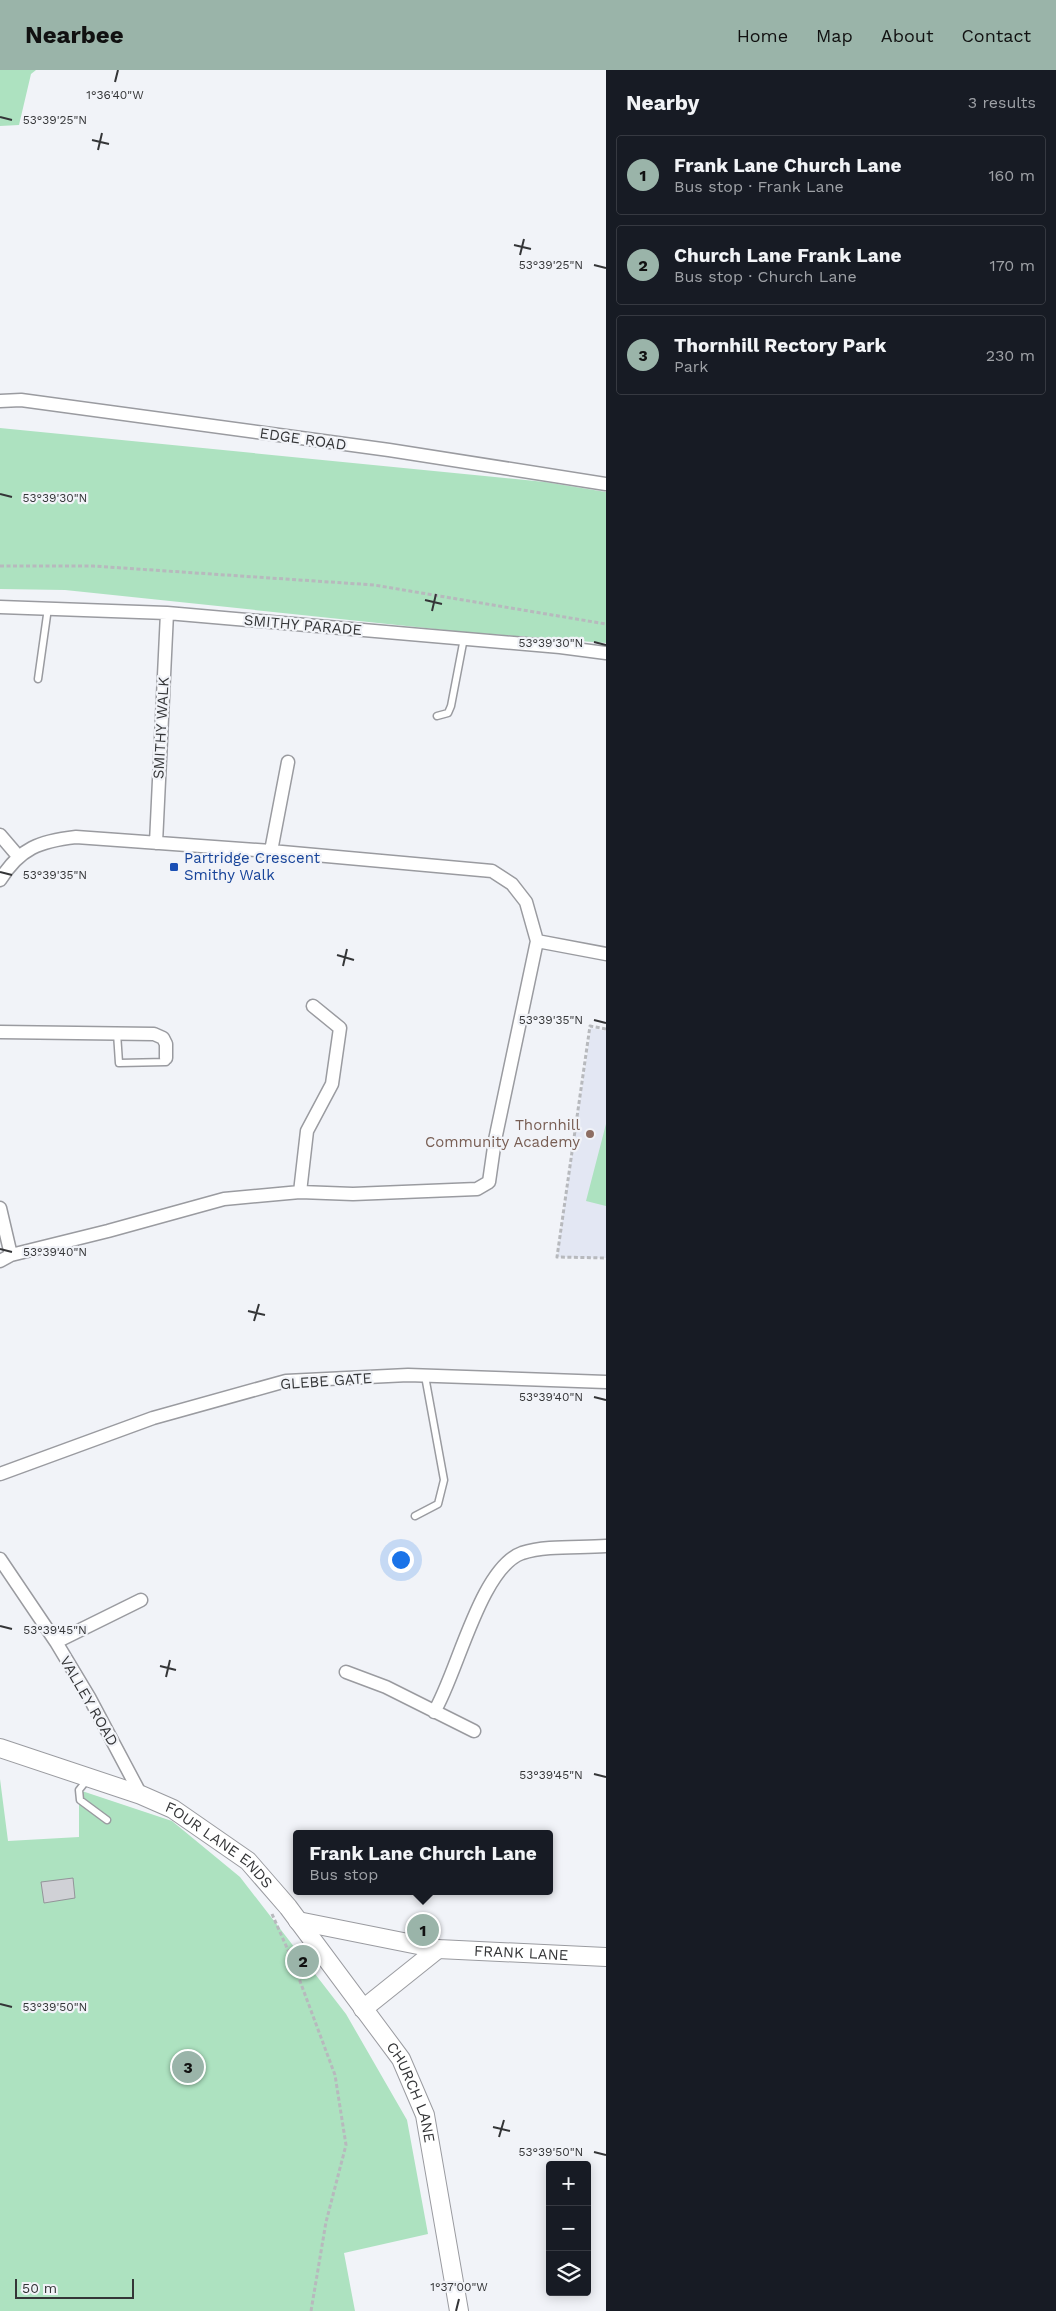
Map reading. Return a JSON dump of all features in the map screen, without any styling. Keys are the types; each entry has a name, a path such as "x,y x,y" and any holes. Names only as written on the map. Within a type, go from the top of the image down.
{"main road":[{"name":"FOUR LANE ENDS","path":"0,1748 142,1795 173,1809 248,1861 288,1907"},
{"name":"CHURCH LANE","path":"288,1907 401,2059 425,2115 459,2311"},
{"name":"FRANK LANE","path":"298,1921 438,1949 606,1957"},
{"path":"363,2009 438,1949"}],"street":[{"name":"EDGE ROAD","path":"0,401 21,400 350,445 606,484"},
{"name":"SMITHY PARADE","path":"0,607 167,613 464,638 606,653"},
{"name":"SMITHY WALK","path":"156,843 167,613"},
{"path":"271,851 288,762"},
{"path":"0,835 18,856"},
{"path":"0,880 18,856 33,846 50,840 68,838 271,851 492,871 512,884 526,902 537,941 495,1140 489,1182 477,1189 353,1194 300,1192 224,1199 6,1258 0,1208"},
{"path":"537,941 606,954"},
{"path":"300,1192 307,1131 332,1084 340,1028 313,1006"},
{"path":"0,1032 146,1033 163,1038 166,1044 166,1058"},
{"name":"GLEBE GATE","path":"0,1474 153,1418 286,1381 425,1376 606,1382"},
{"path":"434,1712 484,1594 508,1560 533,1550 606,1546"},
{"name":"VALLEY ROAD","path":"0,1559 56,1642 89,1697 142,1795"},
{"path":"56,1642 141,1600"},
{"path":"346,1672 386,1687 474,1731"}],"lane":[{"path":"38,679 48,608"},
{"path":"438,716 448,713 451,706 464,638"},
{"path":"117,1033 119,1063 166,1062 166,1058"},
{"path":"415,1516 438,1504 444,1480 425,1376"},
{"path":"89,1777 79,1790 80,1800 107,1820"}],"path":[{"path":"0,566 92,566 374,585 606,624"},
{"path":"606,1029 590,1026 557,1257 606,1258"},
{"path":"271,1913 290,1957 334,2076 346,2145 326,2222 311,2311"}],"shaded area":[{"name":"Thornhill Community Academy","path":"591,1028 606,1031 606,1258 557,1257"}],"green space":[{"path":"0,70 36,70 31,74 19,125 0,126"},
{"path":"0,428 545,482 606,492 606,643 464,632 65,590 0,589"},
{"path":"606,1124 606,1206 586,1201"},
{"path":"0,1779 8,1841 79,1837 79,1790 172,1821 240,1877 346,2014 407,2120 428,2234 344,2253 355,2311 0,2311"}],"building":[{"path":"73,1878 75,1898 44,1903 41,1882"}],"place":[{"name":"Partridge Crescent Smithy Walk","path":"174,867"},
{"name":"Thornhill Community Academy","path":"590,1134"},
{"name":"Frank Lane Church Lane","path":"423,1930"},
{"name":"Church Lane Frank Lane","path":"303,1961"},
{"name":"Thornhill Rectory Park","path":"188,2067"}]}
